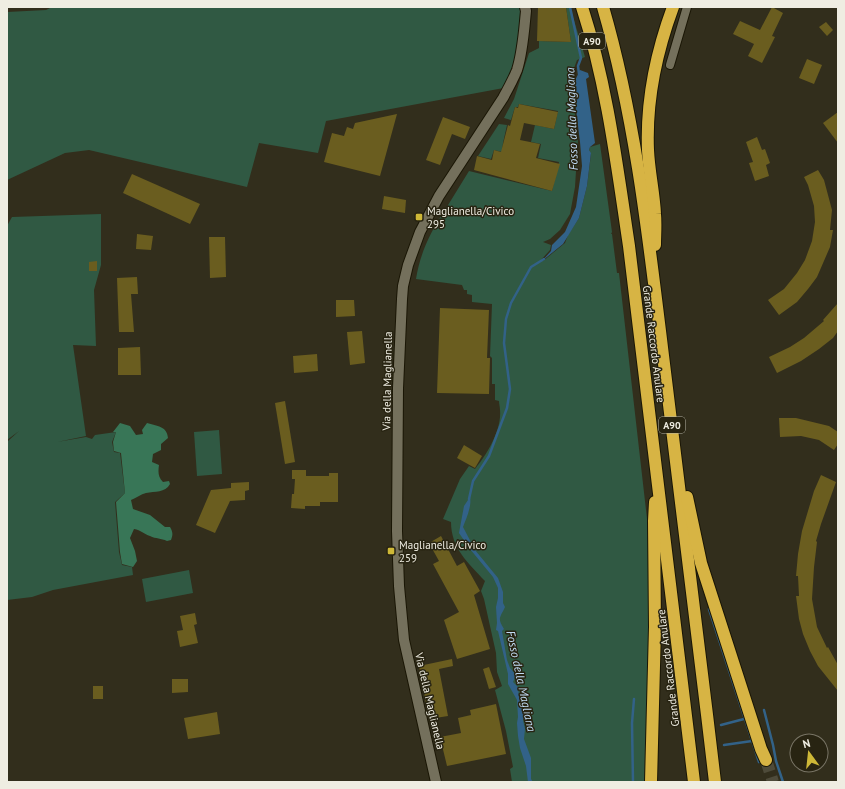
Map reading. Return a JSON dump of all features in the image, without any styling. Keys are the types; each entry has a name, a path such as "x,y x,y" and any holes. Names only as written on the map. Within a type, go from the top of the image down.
{"highway":[{"name":"Grande Raccordo Anulare","path":"582,7 601,76 619,177 629,246 694,782"},
{"name":"Grande Raccordo Anulare","path":"603,7 619,70 636,156 654,282 715,782"},
{"path":"654,282 655,215 648,152 649,107 657,57 672,7"},
{"path":"677,469 688,500 705,576 761,749 766,760"},
{"path":"651,782 655,619 654,516 658,485"}],"main road":[{"name":"Via della Maglianella","path":"436,782 404,640 399,586 397,530 398,388 403,286 415,244 428,215 503,98 517,69 521,51 526,8"}],"street":[{"path":"670,65 687,7"}],"green space":[{"path":"52,7 523,7 525,21 509,87 326,121 318,153 259,143 247,187 89,150 65,153 7,180 7,12 46,10"},
{"path":"566,7 570,7 585,57 577,60 570,79 571,105 574,106 578,139 575,187 570,214 560,230 550,239 543,242 551,245 550,250 541,260 543,261 565,243 568,235 579,218 587,186 591,154 589,150 590,147 600,144 612,232 611,234 617,273 619,273 650,545 651,575 645,782 512,782 510,769 513,767 506,731 495,690 502,686 497,672 496,653 481,591 485,581 457,547 454,540 451,522 443,519 460,479 469,466 475,469 484,457 493,441 499,425 499,401 495,400 495,384 492,384 492,358 490,356 492,304 472,302 472,295 467,294 467,290 464,290 462,285 416,279 426,243 469,171 552,191 559,162 538,158 541,144 531,142 535,125 554,129 558,111 519,104 518,107 515,107 511,120 504,118 514,99 529,53 539,48 539,41 571,42"},
{"path":"499,124 507,125 502,152 494,150 491,159 478,156"},
{"path":"101,214 101,265 94,290 96,346 73,345 86,436 57,442 86,437 92,439 95,435 116,432 112,442 114,452 120,453 125,493 115,502 119,552 122,565 132,567 133,575 53,590 32,597 7,600 7,441 8,443 8,441 19,431 7,440 7,226 12,217"},
{"path":"120,423 130,426 136,435 143,434 142,430 147,423 158,426 166,431 168,438 161,444 161,450 153,454 152,462 159,465 158,470 161,480 163,482 169,481 170,484 163,490 144,494 131,500 133,509 150,515 165,527 170,527 172,537 171,540 167,541 152,537 134,529 130,538 137,561 133,567 122,564 120,552 116,502 125,493 121,453 114,451 113,442 116,432 113,432"},
{"path":"219,430 222,474 197,476 194,432"},
{"path":"189,570 193,593 146,602 142,579"}],"water":[{"path":"580,70 588,73 589,77 586,79 595,143 589,150 591,153 587,186 579,218 563,244 542,261 551,251 552,245 565,232 576,207 582,166 573,85"},
{"path":"470,497 469,508 463,527 475,550 498,578 503,592 503,603 505,607 500,622 504,629 502,631 507,660 510,668 516,675 513,682 518,687 519,697 522,702 525,716 523,720 525,729 524,739 531,758 531,779 533,782 528,782 526,766 518,736 517,700 508,684 508,674 498,631 496,630 498,588 493,577 459,533 464,506"}],"building":[{"path":"538,7 566,7 571,42 537,41"},
{"path":"772,7 783,13 772,36 775,37 762,63 748,56 754,44 733,34 740,21 760,30"},
{"path":"826,22 833,30 827,36 819,27"},
{"path":"807,59 822,65 814,84 799,78"},
{"path":"519,104 558,112 554,129 524,123 520,140 540,144 536,158 560,164 552,191 474,170 477,156 492,160 494,150 501,152 508,125 510,126 515,107 518,108"},
{"path":"838,112 838,143 823,123"},
{"path":"397,114 380,176 324,162 332,133 344,136 347,127 353,129 355,123"},
{"path":"443,117 470,127 465,139 452,134 440,165 426,160"},
{"path":"757,137 762,150 765,149 770,163 766,165 769,176 755,181 749,163 753,162 746,142"},
{"path":"818,170 824,180 832,210 830,230 833,230 830,247 817,277 808,289 797,302 779,315 768,300 784,289 805,260 812,241 815,222 814,206 804,177"},
{"path":"132,174 200,204 190,224 123,193"},
{"path":"384,196 406,200 405,213 382,209"},
{"path":"137,234 153,236 151,250 136,249"},
{"path":"209,237 225,237 226,277 210,278"},
{"path":"97,261 97,271 89,271 89,262"},
{"path":"137,277 138,294 131,294 134,332 119,332 117,278"},
{"path":"336,300 354,300 355,316 336,317"},
{"path":"838,303 838,331 833,338 801,361 777,373 769,357 790,347 804,338 824,321 823,320"},
{"path":"440,308 489,310 487,358 490,358 489,394 437,393"},
{"path":"362,331 365,363 350,365 347,332"},
{"path":"140,347 141,375 118,375 118,348"},
{"path":"317,354 318,371 294,373 293,356"},
{"path":"285,401 295,462 285,464 275,403"},
{"path":"779,418 796,418 829,426 838,432 838,444 834,450 819,440 801,436 780,437"},
{"path":"464,445 482,456 475,468 457,458"},
{"path":"292,470 306,470 306,476 329,476 329,473 338,473 338,502 320,502 320,506 305,506 305,509 291,508 295,479 292,479"},
{"path":"821,475 836,482 816,541 812,599 817,627 827,648 828,647 838,665 838,691 818,666 810,651 799,619 796,596 799,596 798,576 796,576 802,531 814,491"},
{"path":"249,482 249,490 245,491 245,500 230,501 215,533 196,525 211,490 231,488 231,483"},
{"path":"441,536 457,566 464,562 480,591 474,595 490,649 457,659 444,620 459,612 433,564 439,561 429,543"},
{"path":"195,613 197,624 194,625 198,643 180,647 177,631 183,630 180,616"},
{"path":"452,659 453,666 439,669 448,716 429,719 419,666"},
{"path":"489,667 496,687 489,689 483,669"},
{"path":"172,679 188,679 188,692 172,693"},
{"path":"93,686 103,686 103,699 93,699"},
{"path":"496,704 506,754 447,766 440,737 461,733 458,718 471,715 470,710"},
{"path":"217,712 220,734 188,739 184,718"}],"waterway":[{"name":"Fosso della Magliana","path":"570,7 581,58 578,66 579,74"},
{"name":"Fosso della Magliana","path":"469,499 473,481 489,456 507,408 510,389 504,343 506,319 511,303 531,267 544,259"},
{"path":"709,609 759,762"},
{"path":"633,782 632,723 634,699"},
{"path":"764,710 776,761 783,782"},
{"path":"721,725 744,719"},
{"path":"724,745 752,741"}],"tunnel":[{"path":"766,760 773,782"}],"place":[{"name":"Maglianella/Civico 295","path":"419,217"},
{"name":"Maglianella/Civico 259","path":"391,551"}]}
